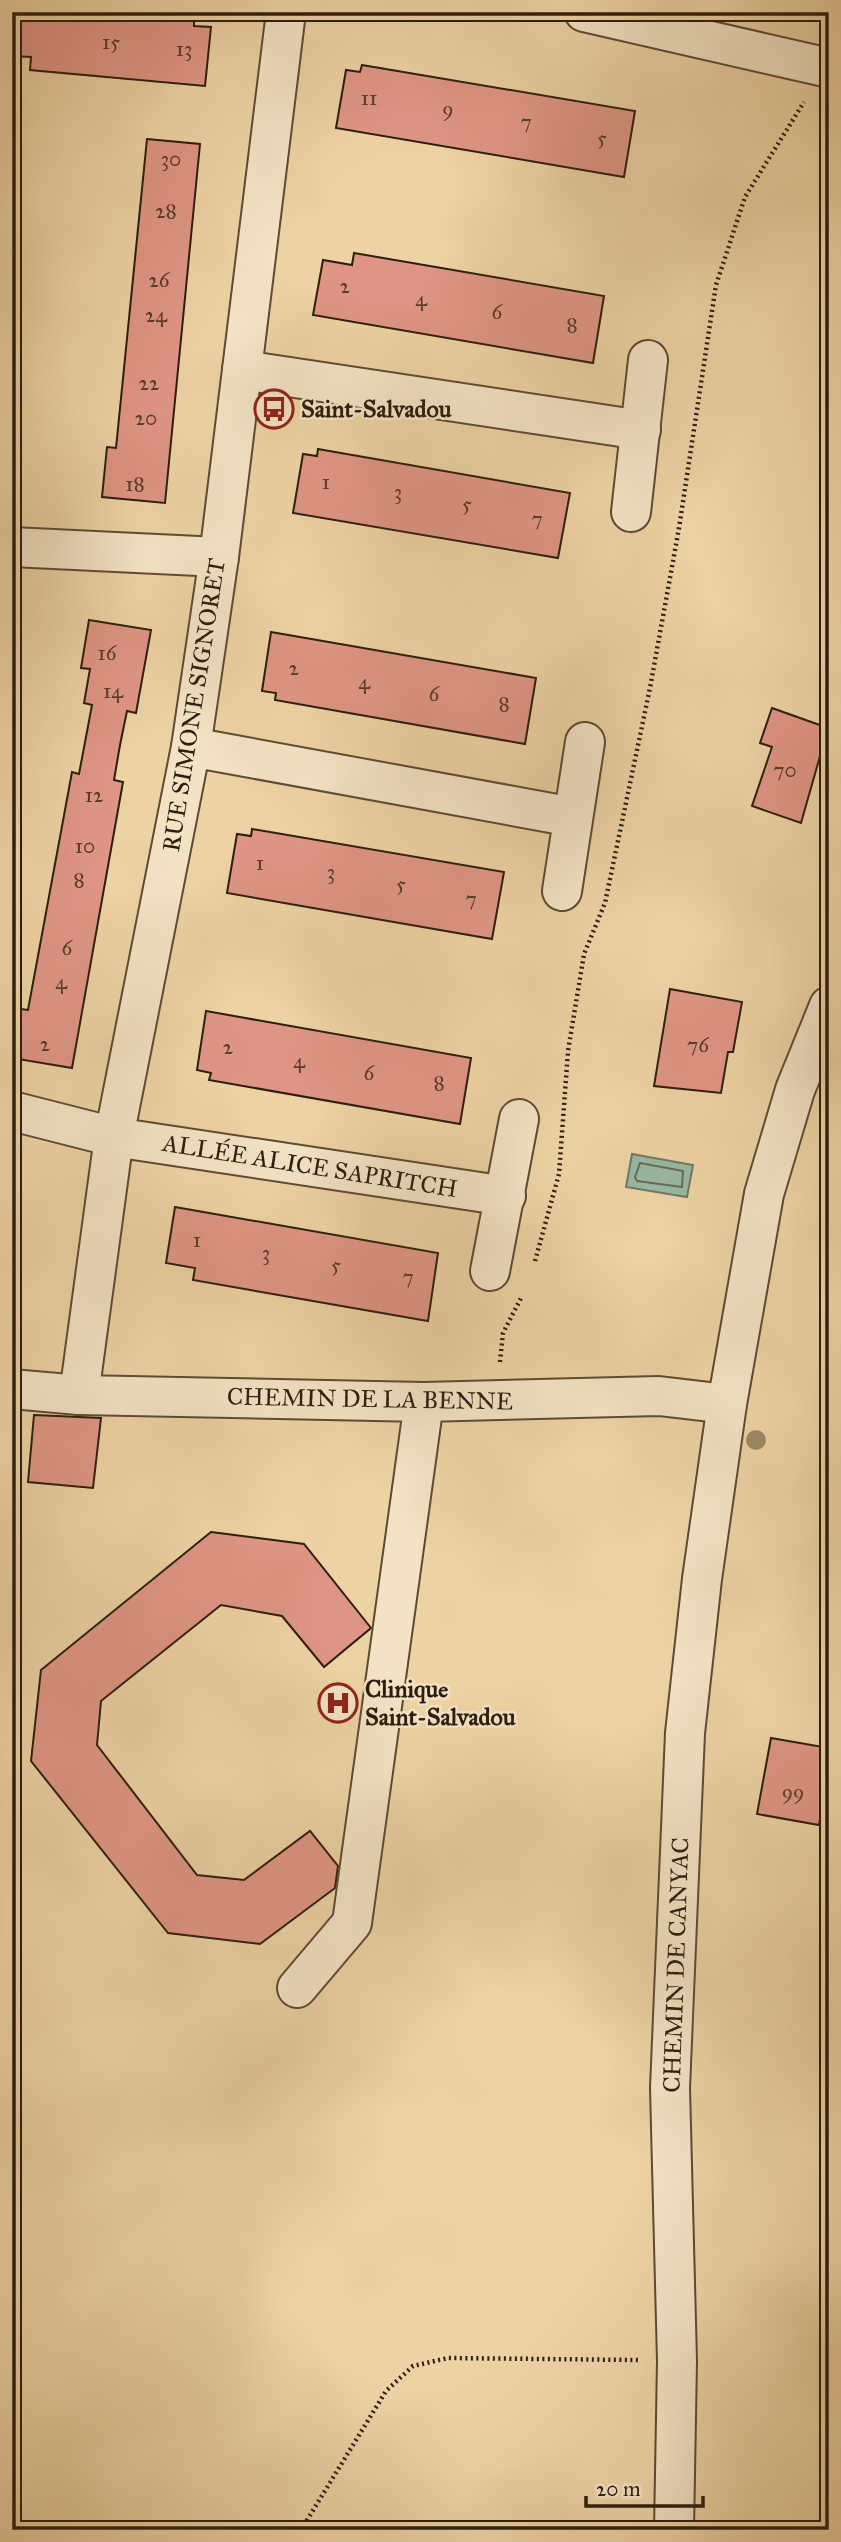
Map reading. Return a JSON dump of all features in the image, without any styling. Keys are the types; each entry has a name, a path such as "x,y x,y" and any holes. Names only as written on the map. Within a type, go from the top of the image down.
{"street":[{"name":"RUE SIMONE SIGNORET","path":"79,1395 114,1137 191,747 219,556 286,12"},
{"path":"584,12 828,67"},
{"path":"631,512 648,360"},
{"path":"242,370 641,430"},
{"path":"12,547 219,556"},
{"path":"562,891 585,742"},
{"path":"191,747 573,817"},
{"name":"CHEMIN DE CANYAC","path":"674,2530 677,2361 670,2088 684,1746 702,1579 727,1404 764,1194 795,1090 829,1006"},
{"name":"ALLÉE ALICE SAPRITCH","path":"12,1111 114,1137 506,1196"},
{"path":"489,1271 506,1196 519,1119"},
{"name":"CHEMIN DE LA BENNE","path":"12,1389 79,1395 424,1402 659,1396 727,1404"},
{"path":"297,1988 352,1923 424,1402"}],"path":[{"path":"533,1268 559,1174 568,1051 584,954 605,903 650,688 679,528 716,285 745,197 828,67"},
{"path":"498,1401 503,1332 524,1291"},
{"path":"301,2530 386,2391 413,2366 448,2358 677,2361"}],"water":[{"path":"632,1154 693,1165 687,1197 626,1187"}],"building":[{"path":"16,12 155,12 194,16 194,26 211,27 205,86 30,70 31,57 12,56"},
{"path":"362,65 635,111 624,177 336,128 346,70 360,72"},
{"path":"147,139 200,144 165,503 102,497 107,447 116,448"},
{"path":"354,253 604,296 593,363 313,315 323,260 352,265"},
{"path":"318,449 570,493 558,558 293,513 303,454 317,456"},
{"path":"89,620 151,630 136,713 127,711 120,745 114,780 123,782 72,1068 12,1058 12,1008 28,1010 72,772 79,774 92,705 84,703 90,669 81,668"},
{"path":"271,632 536,678 525,744 275,700 276,693 262,691"},
{"path":"772,708 828,728 801,823 752,806 772,747 760,743"},
{"path":"252,829 504,872 492,939 227,893 237,834 251,836"},
{"path":"670,989 742,1002 733,1052 728,1052 721,1093 654,1086"},
{"path":"206,1011 471,1058 460,1124 209,1080 211,1073 197,1070"},
{"path":"175,1207 438,1253 428,1321 193,1280 195,1268 166,1263"},
{"path":"34,1415 101,1418 93,1488 28,1482"},
{"path":"211,1532 304,1544 371,1628 324,1667 282,1616 221,1605 101,1701 97,1745 197,1875 244,1880 310,1831 338,1866 335,1888 260,1944 168,1933 31,1761 41,1670"},
{"path":"771,1738 829,1748 829,1771 819,1825 757,1814"}],"place":[{"name":"Saint-Salvadou","path":"274,409"},
{"name":"Clinique Saint-Salvadou","path":"338,1703"}]}
